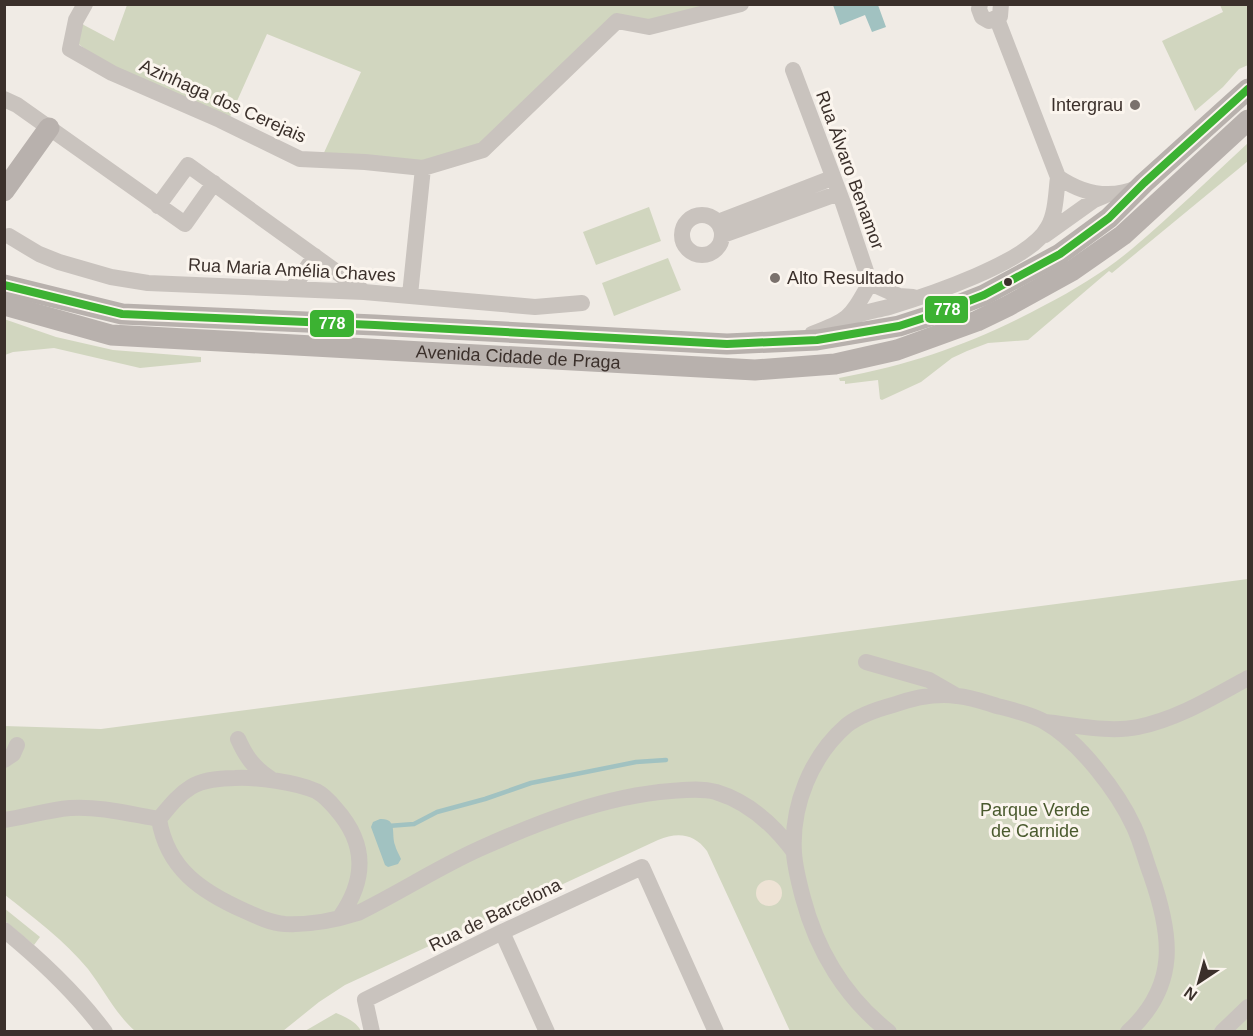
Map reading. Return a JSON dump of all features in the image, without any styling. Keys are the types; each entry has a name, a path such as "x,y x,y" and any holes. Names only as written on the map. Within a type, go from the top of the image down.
{"main road":[{"name":"Avenida Cidade de Praga","path":"4,285 122,314 727,344 817,340 899,326 930,316 984,295 1060,254 1109,218 1144,183 1248,89"},
{"name":"Avenida Cidade de Praga","path":"4,305 111,335 754,370 835,364 913,345 977,321 1073,270 1123,235 1248,120"},
{"path":"4,191 49,128"}],"street":[{"name":"Azinhaga dos Cerejais","path":"85,4 76,20 70,49 112,73 220,120 300,159 423,168 483,150 617,21 649,27 741,4"},
{"path":"980,4 982,17 989,21 999,12 1058,177 1052,216 1041,238"},
{"name":"Rua Álvaro Benamor","path":"793,70 870,283"},
{"path":"4,84 11,102 185,224 214,183"},
{"path":"158,206 188,165 364,292"},
{"path":"410,296 423,168"},
{"path":"1058,177 1084,191 1106,195"},
{"path":"795,341 852,316 936,292 984,271 1009,259 1094,200 1106,195 1129,191 1144,183"},
{"path":"720,228 836,186"},
{"name":"Rua Maria Amélia Chaves","path":"9,236 39,254 59,262 124,280 148,283 364,292 535,307 582,303"},
{"path":"292,289 315,256"},
{"path":"844,320 854,312 870,283 899,296 917,297"},
{"path":"866,662 929,680 956,696"},
{"path":"889,1032 860,1007 836,976 807,916 797,877 794,852 795,821 801,795 809,773 825,749 848,725 875,710 905,701 938,695 956,696 1012,710 1045,722 1106,728 1137,727 1182,713 1248,678"},
{"path":"1045,722 1073,744 1097,768 1114,794 1134,827 1160,902 1168,948 1164,972 1156,996 1142,1018 1128,1032"},
{"path":"238,739 245,756 257,770 273,780"},
{"path":"4,760 13,754 17,745"},
{"path":"159,819 176,798 193,785 225,778 254,777 317,792 338,812 350,829 359,853 360,871 354,894 340,917"},
{"path":"159,819 165,845 184,873 206,892 262,918 284,924 358,913 478,849 580,810 651,793 700,789 717,793 750,807 773,825 794,852"},
{"path":"4,820 70,808 100,809 159,819"},
{"name":"Rua de Barcelona","path":"372,1032 365,1000 502,932 642,867 716,1032"},
{"path":"4,930 68,986 105,1032"},
{"path":"502,932 547,1032"},
{"path":"1222,1032 1248,1007"}],"green space":[{"path":"127,5 721,5 651,20 614,16 481,145 423,162 322,157 361,72 267,34 229,119 102,62 76,42 80,23 114,41"},
{"path":"1220,5 1248,5 1248,65 1239,69 1223,87 1195,111 1162,41 1223,12"},
{"path":"1248,143 1248,161 1112,273 1109,271 1028,340 988,343 967,351 952,358 921,382 882,400 878,380 845,384 845,381 840,381 839,378 945,350 995,330 1068,292 1133,248"},
{"path":"649,207 661,241 596,265 583,232"},
{"path":"668,258 681,290 614,316 602,283"},
{"path":"4,319 56,337 113,350 201,357 201,362 140,368 54,348 13,352 5,355"},
{"name":"Parque Verde de Carnide","path":"1248,579 1248,1031 790,1031 707,851 697,841 678,835 658,840 345,985 319,1002 283,1031 135,1031 121,1017 79,959 5,895 4,726 101,729"},
{"path":"4,908 40,937 34,945 5,921"},
{"path":"336,1013 353,1022 361,1031 305,1031"}],"shaded area":[{"path":"769,880 778,884 782,893 778,902 769,906 760,902 756,893 760,884"}],"water":[{"path":"833,5 878,5 886,27 872,32 865,15 840,25"},
{"path":"386,819 392,824 395,847 401,859 398,864 388,867 385,865 371,827 373,822"}],"waterway":[{"path":"388,826 414,824 437,812 531,783 636,762 666,760"}],"transit line":[{"name":"778","path":"4,285 122,314 727,344 817,340 899,326 930,316 984,295 1060,254 1109,218 1144,183 1248,89"}],"place":[{"name":"Intergrau","path":"1135,105"},
{"name":"Alto Resultado","path":"775,278"}]}
